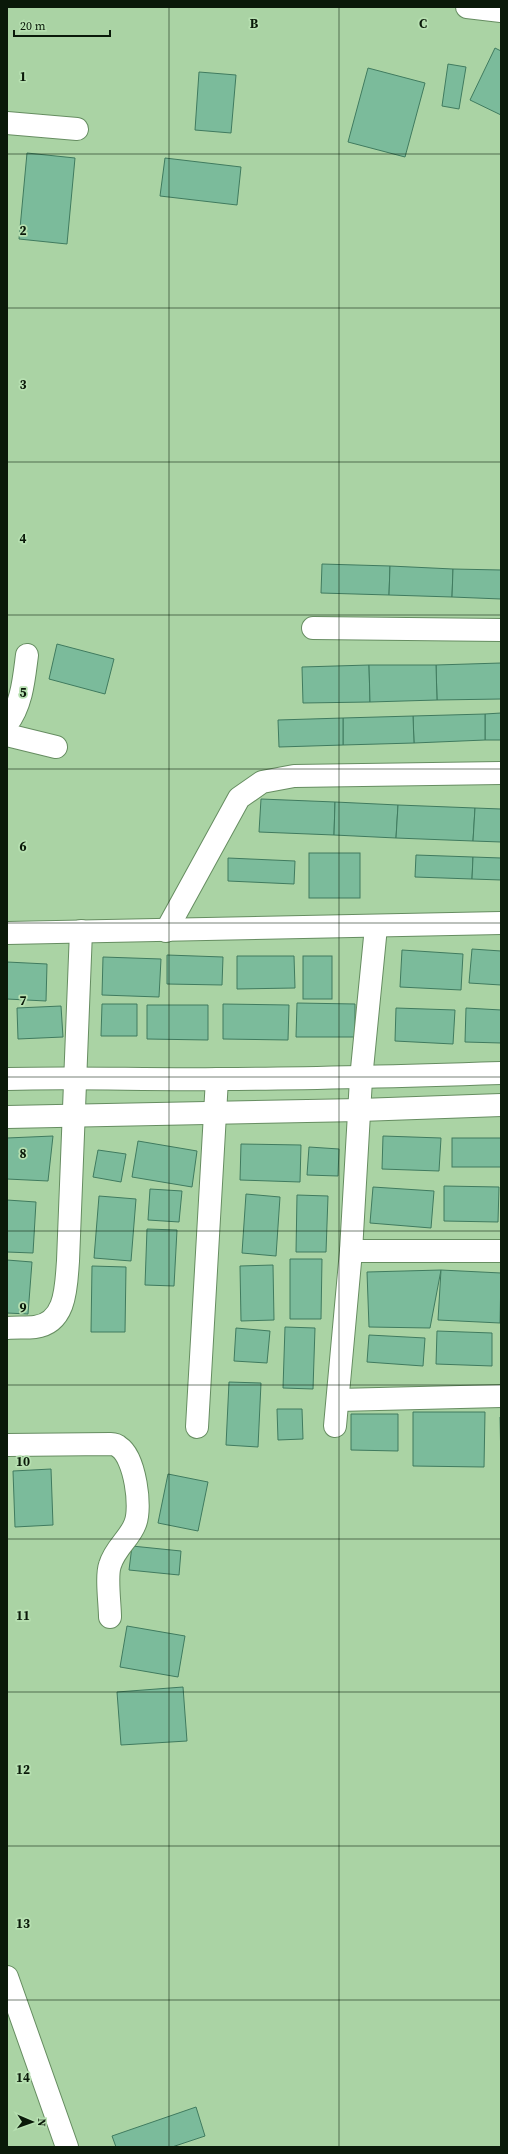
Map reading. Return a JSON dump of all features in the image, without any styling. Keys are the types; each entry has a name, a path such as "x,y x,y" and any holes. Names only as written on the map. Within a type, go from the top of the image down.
{"street":[{"path":"467,7 501,11"},
{"path":"7,123 77,129"},
{"path":"313,628 501,630"},
{"path":"7,724 13,716 22,690 27,655"},
{"path":"7,735 56,747"},
{"path":"166,931 239,798 262,782 294,776 501,774"},
{"path":"7,933 166,931 501,923"},
{"path":"335,1426 350,1252 361,1078 376,926"},
{"path":"7,1328 37,1327 53,1320 64,1304 68,1261 81,931"},
{"path":"7,1079 76,1077 217,1079 361,1078 501,1073"},
{"path":"197,1427 217,1079"},
{"path":"7,1117 360,1110 501,1105"},
{"path":"350,1252 501,1251"},
{"path":"338,1400 501,1396"},
{"path":"7,1445 111,1444 120,1447 126,1455 135,1482 139,1511 135,1526 117,1549 109,1566 110,1617"},
{"path":"7,1977 68,2147"}],"building":[{"path":"495,48 501,51 501,115 470,100"},
{"path":"448,64 466,67 459,109 442,106"},
{"path":"368,68 425,83 405,157 348,142"},
{"path":"199,72 236,75 231,133 195,130"},
{"path":"27,153 75,158 67,244 19,239"},
{"path":"165,158 241,167 237,205 160,196"},
{"path":"322,564 390,566 389,595 321,593"},
{"path":"390,566 453,569 452,597 389,595"},
{"path":"453,569 501,570 501,599 452,597"},
{"path":"57,644 114,659 105,694 49,679"},
{"path":"501,663 501,699 437,700 436,665"},
{"path":"369,665 370,702 303,703 302,667"},
{"path":"369,665 436,665 437,700 370,702"},
{"path":"501,713 501,740 485,740 485,714"},
{"path":"485,714 485,740 414,743 413,716"},
{"path":"413,716 414,743 343,745 343,718"},
{"path":"343,718 343,745 279,747 278,720"},
{"path":"261,799 335,802 334,835 259,832"},
{"path":"335,802 398,805 396,838 334,835"},
{"path":"398,805 475,808 473,841 396,838"},
{"path":"475,808 501,809 501,842 473,841"},
{"path":"309,853 360,853 360,898 309,898"},
{"path":"416,855 473,857 472,879 415,877"},
{"path":"473,857 501,858 501,880 472,879"},
{"path":"228,858 295,861 294,884 228,881"},
{"path":"472,949 501,951 501,985 469,983"},
{"path":"402,950 463,954 461,990 400,987"},
{"path":"167,955 223,957 222,985 167,984"},
{"path":"237,956 294,956 295,988 237,989"},
{"path":"303,956 332,956 332,999 303,999"},
{"path":"103,957 161,959 159,997 102,995"},
{"path":"7,962 47,964 46,1001 7,999"},
{"path":"297,1003 355,1004 355,1037 296,1037"},
{"path":"102,1004 137,1004 137,1036 101,1036"},
{"path":"223,1004 289,1005 288,1040 223,1039"},
{"path":"147,1005 208,1005 208,1040 147,1039"},
{"path":"61,1006 63,1037 18,1039 17,1008"},
{"path":"396,1008 455,1010 453,1044 395,1041"},
{"path":"466,1008 501,1010 501,1043 465,1042"},
{"path":"53,1136 48,1181 7,1179 7,1138"},
{"path":"383,1136 441,1138 439,1171 382,1169"},
{"path":"452,1138 501,1138 501,1167 452,1167"},
{"path":"138,1141 197,1151 192,1187 132,1177"},
{"path":"241,1144 301,1145 300,1182 240,1180"},
{"path":"309,1147 339,1149 338,1176 307,1175"},
{"path":"98,1150 126,1154 121,1182 93,1177"},
{"path":"444,1186 499,1187 498,1222 444,1221"},
{"path":"373,1187 434,1191 431,1228 370,1223"},
{"path":"150,1189 182,1191 179,1222 148,1220"},
{"path":"246,1194 280,1197 276,1256 242,1253"},
{"path":"297,1195 328,1196 326,1252 296,1252"},
{"path":"99,1196 136,1199 131,1261 94,1258"},
{"path":"7,1200 36,1202 33,1253 7,1252"},
{"path":"147,1229 177,1230 174,1286 145,1285"},
{"path":"290,1259 322,1259 321,1319 290,1319"},
{"path":"7,1260 32,1262 28,1314 7,1313"},
{"path":"273,1265 274,1320 241,1321 240,1266"},
{"path":"92,1266 126,1267 125,1332 91,1332"},
{"path":"441,1270 430,1328 369,1327 367,1272"},
{"path":"441,1270 501,1273 500,1323 438,1320"},
{"path":"285,1327 315,1328 313,1389 283,1388"},
{"path":"236,1328 270,1331 267,1363 234,1361"},
{"path":"437,1331 492,1333 492,1366 436,1364"},
{"path":"369,1335 425,1338 423,1366 367,1362"},
{"path":"229,1382 261,1383 258,1447 226,1445"},
{"path":"277,1409 302,1409 303,1439 278,1440"},
{"path":"413,1412 485,1412 484,1467 413,1466"},
{"path":"351,1414 398,1414 398,1451 351,1450"},
{"path":"500,1417 501,1417 501,1466"},
{"path":"51,1469 53,1525 15,1527 13,1471"},
{"path":"168,1474 208,1482 198,1531 158,1523"},
{"path":"132,1546 181,1551 179,1575 129,1570"},
{"path":"127,1626 185,1636 178,1677 120,1667"},
{"path":"183,1687 187,1741 121,1745 117,1692"},
{"path":"196,2107 205,2136 172,2147 116,2147 112,2136"}]}
